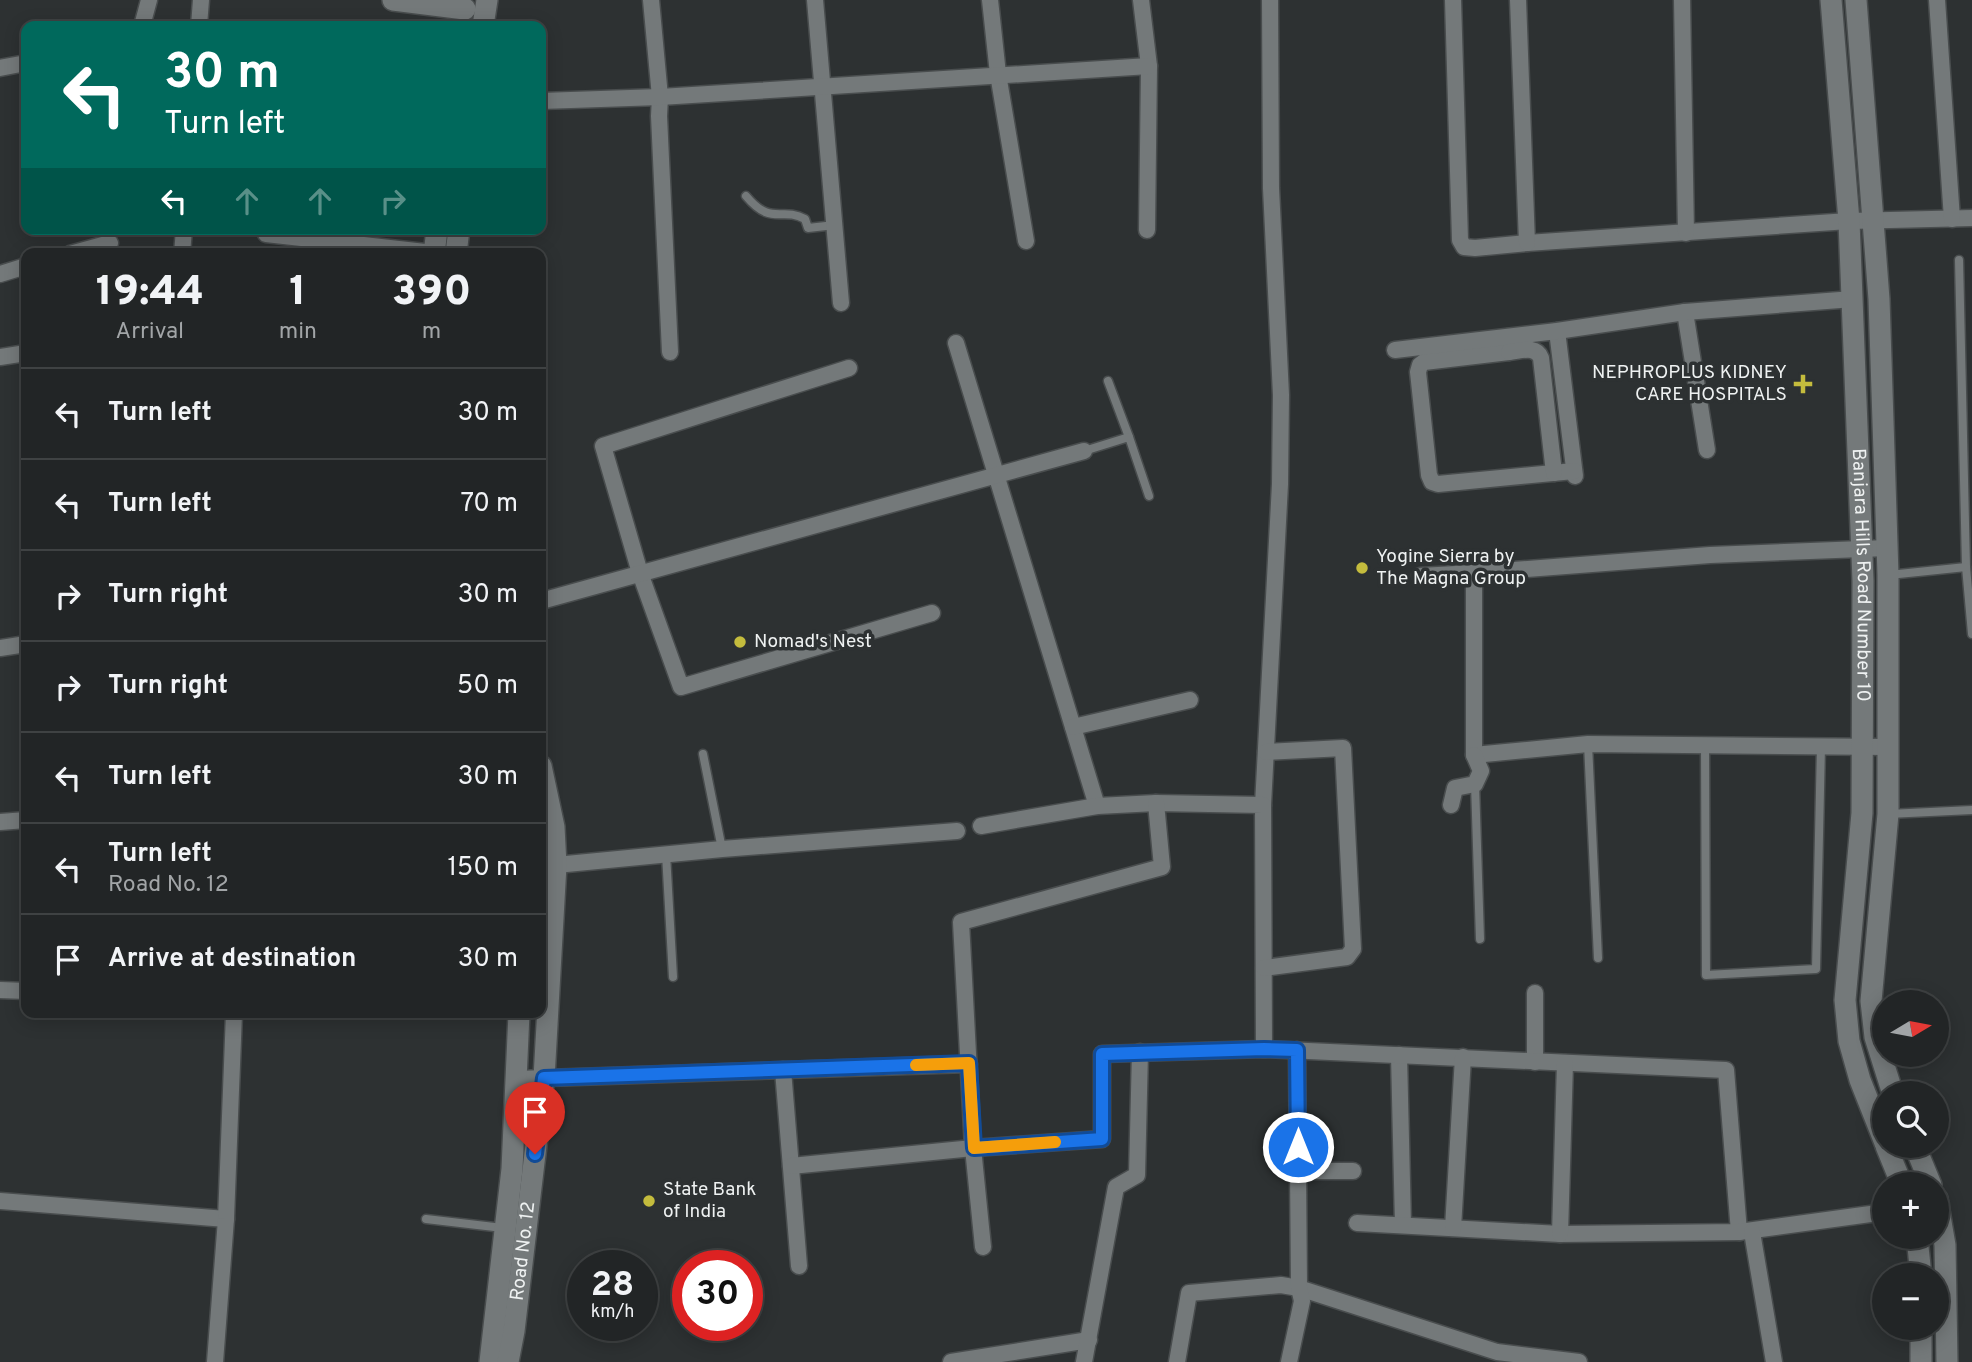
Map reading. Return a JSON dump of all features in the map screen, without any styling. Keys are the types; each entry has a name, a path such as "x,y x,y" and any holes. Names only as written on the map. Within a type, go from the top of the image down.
{"main road":[{"path":"393,0 464,12"},
{"path":"484,21 487,0"},
{"name":"Banjara Hills Road Number 10","path":"1831,0 1849,221 1862,550 1862,813 1845,1000 1849,1041 1872,1108"},
{"name":"Banjara Hills Road Number 10","path":"1856,0 1879,299 1888,575 1888,814 1871,1000 1875,1037 1889,1081"},
{"name":"Road No. 12","path":"508,1362 544,1078 556,865 554,827 546,789"},
{"path":"490,1362 512,1169 519,1018"},
{"path":"1945,1249 1947,1362"},
{"path":"1921,1340 1921,1362"}],"street":[{"path":"143,21 149,0"},
{"path":"199,21 201,0"},
{"path":"652,0 660,97 670,352"},
{"path":"815,0 841,303"},
{"path":"990,0 998,74 1026,241"},
{"path":"1141,0 1149,66 1147,230"},
{"path":"1264,1049 1263,805 1280,484 1281,395 1271,188 1270,0"},
{"path":"1453,0 1460,240 1464,247 1849,221 1972,218"},
{"path":"1518,0 1527,243"},
{"path":"1682,0 1686,233"},
{"path":"1937,0 1952,219"},
{"path":"0,68 21,64"},
{"path":"546,102 1149,66"},
{"path":"284,235 392,248"},
{"path":"90,248 110,242"},
{"path":"0,274 21,268"},
{"path":"1557,331 1574,474 1554,473 1438,484 1432,482 1429,475 1420,365 1424,362 1508,345 1557,331 1685,312 1853,299"},
{"path":"1685,312 1707,450"},
{"path":"956,343 1097,806"},
{"path":"1395,350 1508,345 1539,352 1554,473"},
{"path":"0,357 21,355"},
{"path":"849,369 603,446 640,573 681,687 932,613"},
{"path":"546,599 1084,451"},
{"path":"1420,576 1710,555 1887,548"},
{"path":"1451,805 1455,788 1475,784 1480,771 1474,755 1474,573"},
{"path":"0,648 21,645"},
{"path":"1073,727 1191,700"},
{"path":"1474,755 1588,744 1888,747"},
{"path":"1264,968 1347,957 1353,949 1343,748 1266,752"},
{"path":"981,826 1097,806 1156,803 1263,805"},
{"path":"983,1247 974,1148 961,922 1162,867 1156,803"},
{"path":"0,822 21,820"},
{"path":"556,865 957,831"},
{"path":"0,990 21,991"},
{"path":"1535,993 1535,1062"},
{"path":"215,1362 226,1219 234,1018"},
{"path":"791,1166 974,1148 1102,1139 1102,1054 1264,1049 1726,1070 1746,1232 1774,1362"},
{"path":"1289,1362 1301,1301 1297,1050"},
{"path":"1084,1362 1116,1188 1137,1175 1140,1052"},
{"path":"1399,1055 1403,1225"},
{"path":"1453,1228 1463,1057"},
{"path":"516,1079 969,1063"},
{"path":"1560,1234 1565,1063"},
{"path":"783,1070 799,1266"},
{"path":"1298,1171 1353,1171"},
{"path":"0,1200 226,1219"},
{"path":"1357,1223 1560,1234 1746,1232 1872,1214"},
{"path":"1177,1362 1189,1293 1281,1285 1299,1288 1497,1352 1579,1362"},
{"path":"951,1362 1088,1340"}],"lane":[{"path":"746,196 765,212 777,216 796,214 805,219 808,228 835,225"},
{"path":"1959,260 1966,567 1972,634"},
{"path":"1108,381 1149,496"},
{"path":"1084,451 1129,437"},
{"path":"1888,575 1966,567"},
{"path":"1588,744 1598,958"},
{"path":"1705,745 1706,975 1816,969 1821,746"},
{"path":"703,754 722,849"},
{"path":"1475,784 1480,939"},
{"path":"1888,814 1972,810"},
{"path":"666,854 673,977"},
{"path":"426,1219 506,1228"}],"slow traffic":[{"path":"916,1065 969,1063 974,1148 1055,1142"}],"place":[{"name":"NEPHROPLUS KIDNEY CARE HOSPITALS","path":"1803,384"},
{"name":"Yogine Sierra by The Magna Group","path":"1362,568"},
{"name":"Nomad's Nest","path":"740,642"},
{"name":"State Bank of India","path":"649,1201"}],"route":[{"path":"535,1154 544,1078 969,1063 974,1148 1102,1139 1102,1054 1264,1049 1297,1050 1298,1147"}]}
